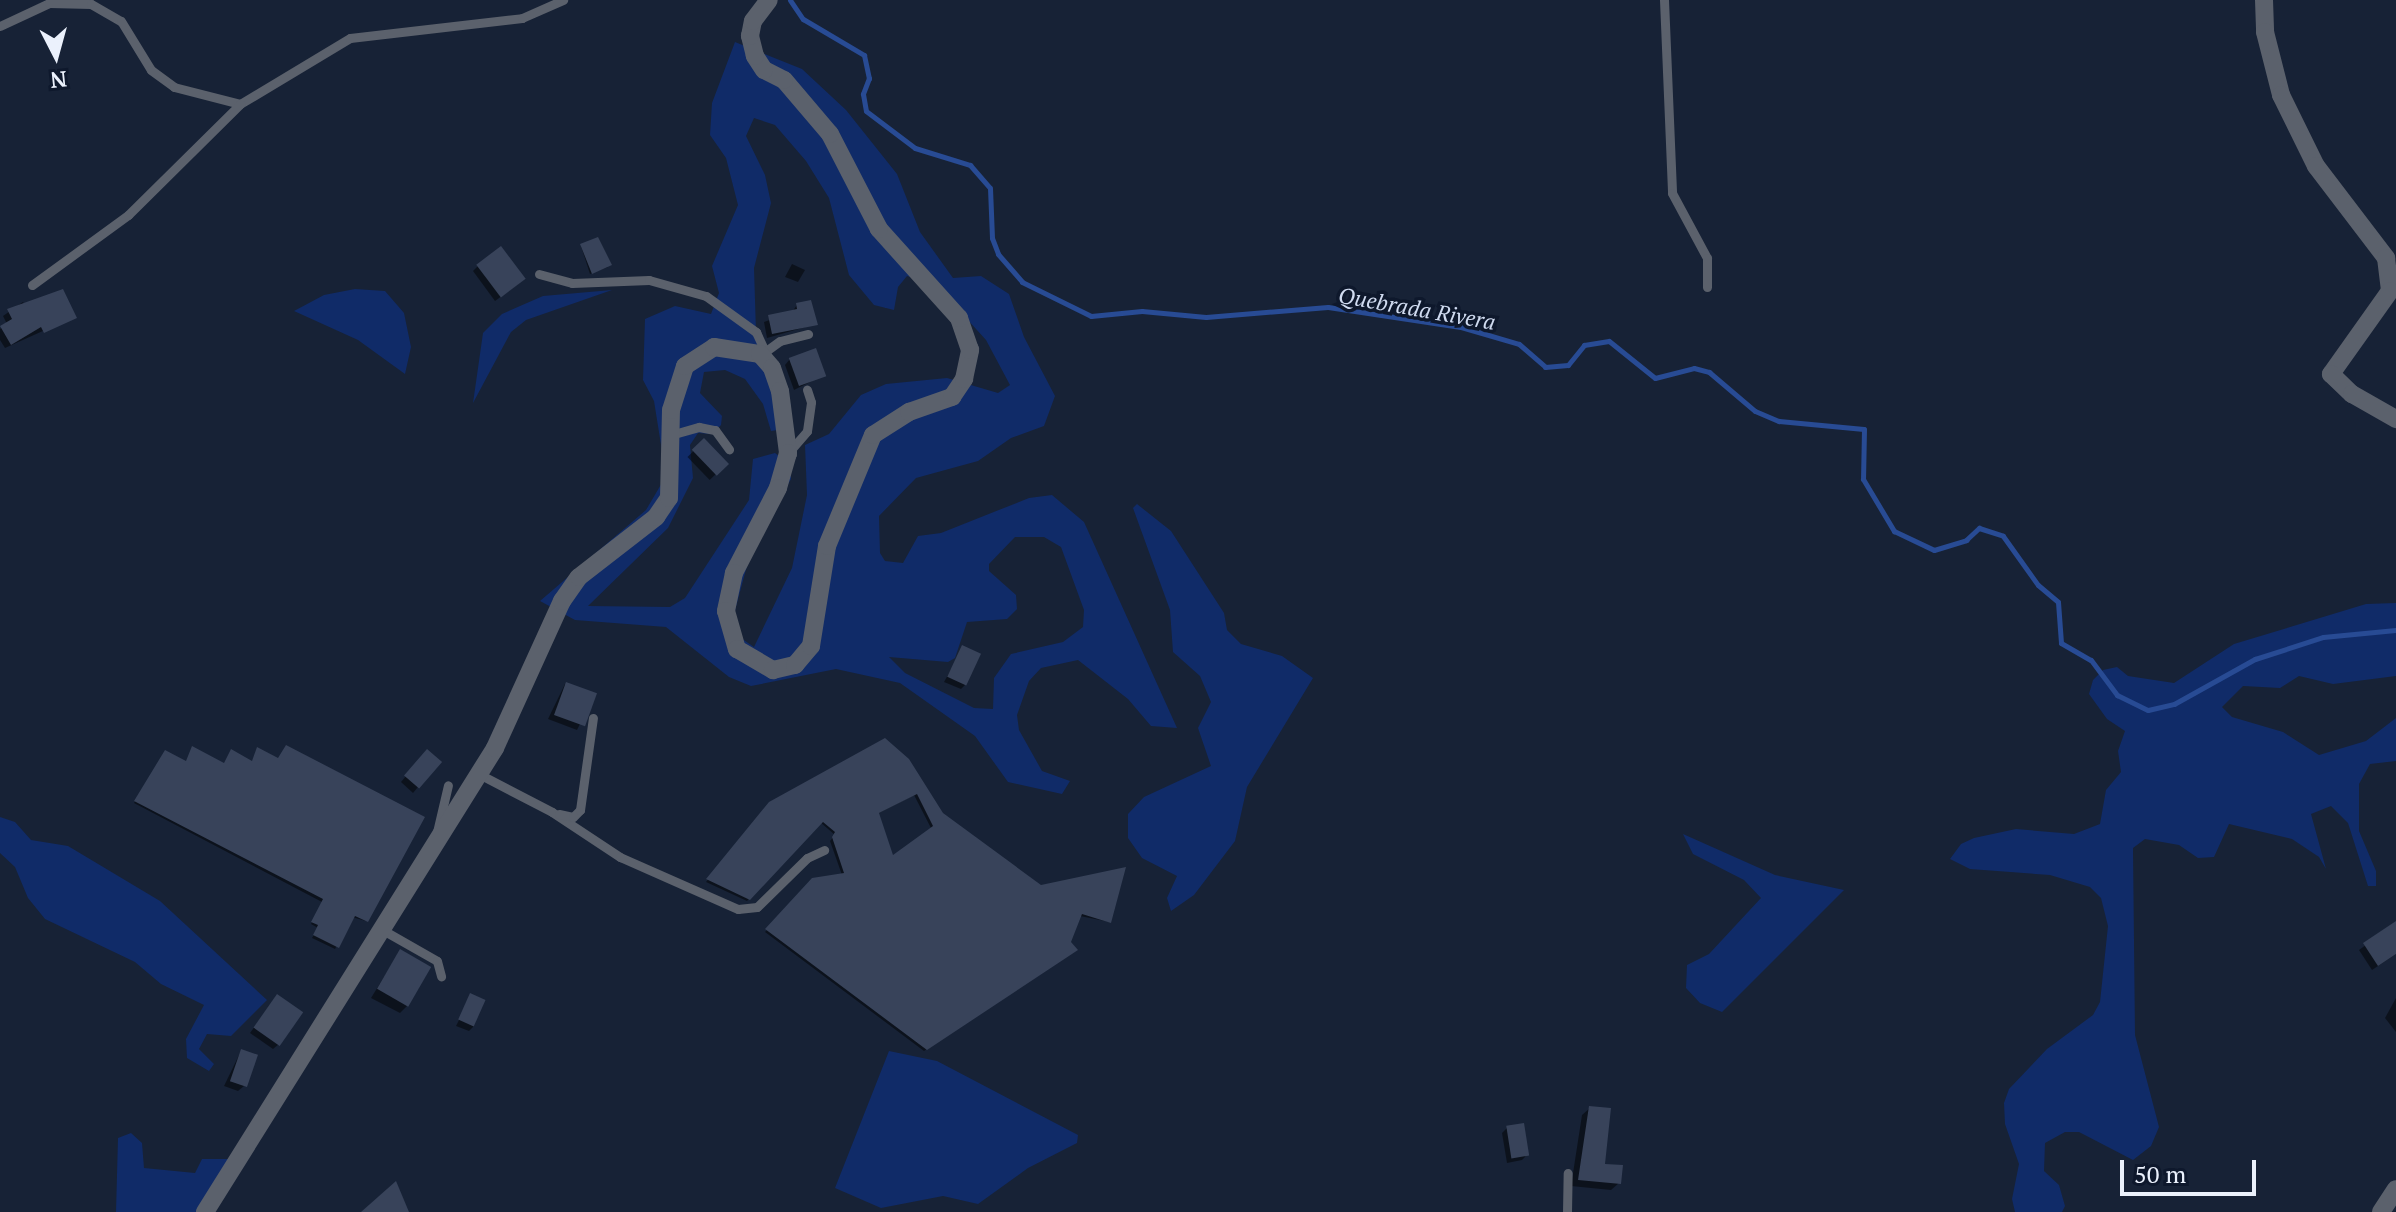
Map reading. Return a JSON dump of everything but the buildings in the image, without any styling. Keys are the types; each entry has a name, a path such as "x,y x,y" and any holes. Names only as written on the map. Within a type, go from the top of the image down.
{"street":[{"path":"205,1212 479,774 511,718 562,601 607,551 656,517 669,498 676,386 697,354 714,347 736,348 760,354 769,360 788,453 778,488 734,573 726,611 737,649 773,670 795,665 811,646 827,546 863,450 885,425 952,397 964,379 970,350 959,318 879,229 830,134 784,80 764,70 755,56 750,36 753,21 769,0"},
{"path":"2264,0 2265,32 2281,95 2316,166 2386,258 2390,291 2331,374 2352,394 2396,419"},
{"path":"2381,1212 2396,1189"}],"lane":[{"path":"32,285 128,215 240,104 350,38 522,18 563,0"},
{"path":"1664,0 1672,193 1707,258 1707,287"},
{"path":"0,26 49,3 91,4 129,30 162,80 200,98 240,104"},
{"path":"539,274 572,283 649,280 706,296 756,332 769,360"},
{"path":"769,360 780,341 808,334"},
{"path":"788,453 807,431 811,402 807,390"},
{"path":"674,434 699,427 715,430 729,449"},
{"path":"552,812 573,817 580,810 593,718"},
{"path":"479,774 552,812 620,857 749,910 807,858 824,850"},
{"path":"437,839 448,785"},
{"path":"381,929 437,961 441,976"},
{"path":"1567,1212 1568,1173"}],"shaded area":[{"path":"735,42 802,69 846,110 897,174 920,232 953,278 981,276 1009,294 1024,337 1055,396 1044,426 1011,438 978,461 916,478 879,516 880,553 885,561 903,563 918,536 941,533 1029,498 1052,495 1084,522 1177,728 1151,726 1128,699 1078,660 1041,668 1029,681 1017,715 1019,730 1042,771 1070,781 1062,794 1008,782 975,736 900,683 836,669 751,686 729,677 666,627 575,620 540,601 646,510 666,476 654,401 643,380 645,319 675,306 711,314 719,293 712,266 738,205 726,158 710,135 712,103","holes":["754,118 775,125 806,161 829,198 849,275 874,305 894,310 898,287 907,276 936,285 986,340 1010,385 998,393 947,378 886,384 861,395 829,434 805,445 807,495 792,568 754,647 738,636 734,614 751,551 791,479 791,465 775,453 753,459 749,500 685,598 670,607 588,606 668,528 693,478 690,445 698,433 712,434 721,425 722,416 700,393 704,372 725,370 745,379 763,404 771,431 791,428 791,405 756,332 754,268 771,203 765,175 746,136","1015,537 1044,537 1061,547 1084,610 1083,627 1063,642 1011,654 994,678 993,709 974,708 905,673 889,657 948,662 955,658 967,622 1007,619 1017,609 1016,595 989,571 989,564"]},
{"path":"355,289 385,291 404,313 411,347 405,374 358,340 294,311 324,295"},
{"path":"612,290 526,320 511,332 473,403 483,333 502,314 543,296"},
{"path":"1137,504 1171,531 1224,613 1227,630 1241,644 1282,656 1313,678 1247,787 1235,841 1194,895 1171,911 1167,898 1177,876 1142,858 1128,838 1128,814 1144,797 1211,766 1198,728 1211,702 1200,676 1173,652 1170,610 1133,508"},
{"path":"2396,603 2396,676 2333,684 2299,676 2280,688 2243,686 2222,707 2232,717 2283,732 2319,755 2366,741 2396,718 2396,761 2370,764 2359,784 2359,831 2376,871 2376,886 2368,886 2348,823 2331,806 2311,814 2326,869 2319,857 2292,839 2229,824 2214,857 2198,858 2179,845 2145,839 2133,848 2135,1035 2159,1127 2151,1146 2133,1160 2079,1132 2065,1132 2045,1143 2044,1171 2059,1185 2065,1206 2062,1212 2015,1212 2012,1199 2019,1164 2005,1124 2004,1103 2009,1089 2047,1049 2093,1015 2100,1002 2108,926 2101,898 2090,887 2050,875 1970,869 1950,859 1961,844 1974,838 2016,829 2074,834 2100,824 2106,790 2121,772 2118,751 2125,731 2107,719 2089,694 2093,680 2103,670 2117,667 2128,676 2174,683 2234,644 2366,604"},
{"path":"0,817 15,822 31,840 68,846 160,901 267,1000 231,1036 207,1034 199,1049 214,1064 209,1071 187,1058 186,1039 204,1005 161,984 135,962 45,919 28,898 15,867 0,853"},
{"path":"1683,834 1775,875 1844,890 1722,1012 1700,1003 1686,988 1687,965 1709,954 1761,898 1744,880 1693,854"},
{"path":"889,1051 937,1061 1078,1135 1077,1143 1028,1168 978,1204 943,1196 881,1208 835,1188"},
{"path":"131,1133 142,1143 144,1168 195,1173 202,1159 230,1159 198,1212 116,1212 118,1138"}],"waterway":[{"name":"Quebrada Rivera","path":"790,0 803,19 864,55 869,78 863,94 866,111 915,148 970,165 990,188 992,238 998,254 1022,282 1091,316 1142,311 1206,317 1328,307 1461,327 1519,344 1545,367 1568,365 1584,345 1609,341 1655,378 1694,368 1709,372 1755,411 1779,421 1864,429 1863,479 1894,531 1934,550 1966,540 1979,528 2003,536 2038,585 2058,602 2061,643 2091,660 2117,695 2148,710 2174,704 2255,659 2323,637 2396,630"}]}
